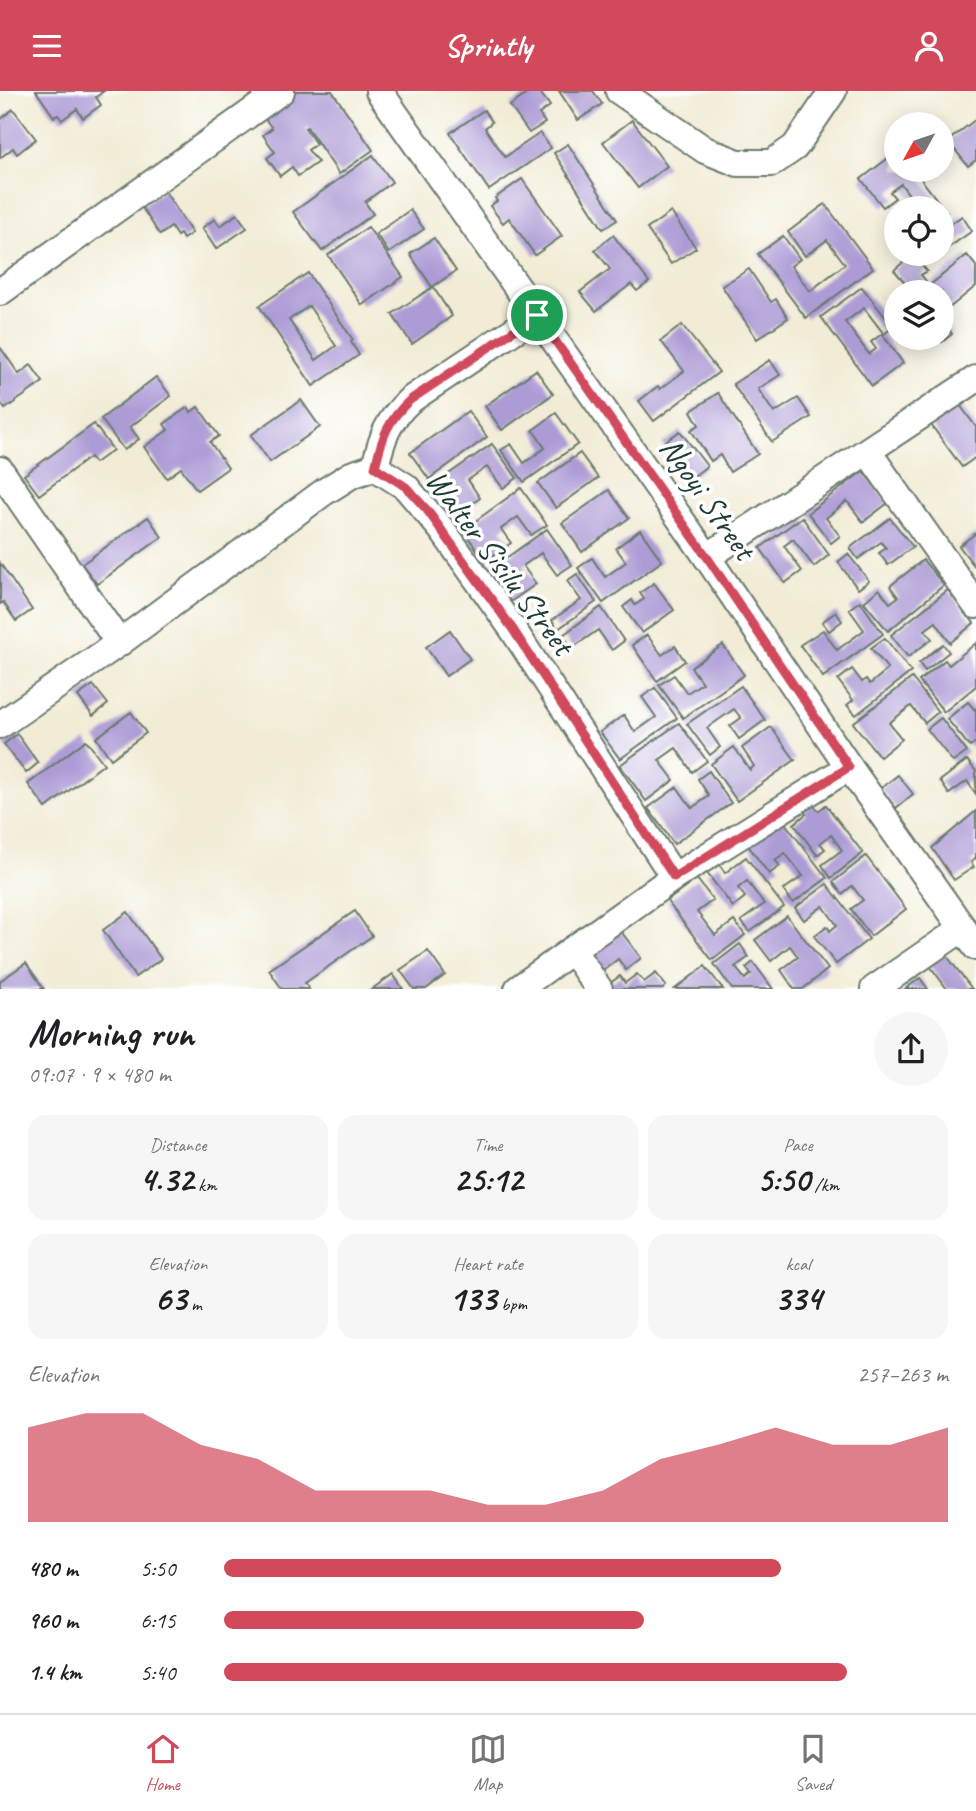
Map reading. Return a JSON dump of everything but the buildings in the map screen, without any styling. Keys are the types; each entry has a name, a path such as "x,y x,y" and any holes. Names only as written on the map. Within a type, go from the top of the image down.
{"street":[{"path":"0,292 281,91"},
{"name":"Ngoyi Street","path":"379,91 707,557 849,767 970,938"},
{"path":"619,91 705,150 737,163 772,163 795,147 834,91"},
{"path":"375,467 389,423 397,411 537,315"},
{"path":"707,557 976,379"},
{"path":"868,452 976,605"},
{"name":"Walter Sisilu Street","path":"0,725 119,643 324,492 351,475 375,467 406,487 427,510 512,628 674,877"},
{"path":"0,470 119,643"},
{"path":"519,989 674,877 849,767"},
{"path":"874,989 970,938"},
{"path":"572,950 599,989"}],"route":[{"path":"537,315 707,557 849,767 674,877 512,628 427,510 406,487 375,467 381,443 397,411 537,315"}]}
